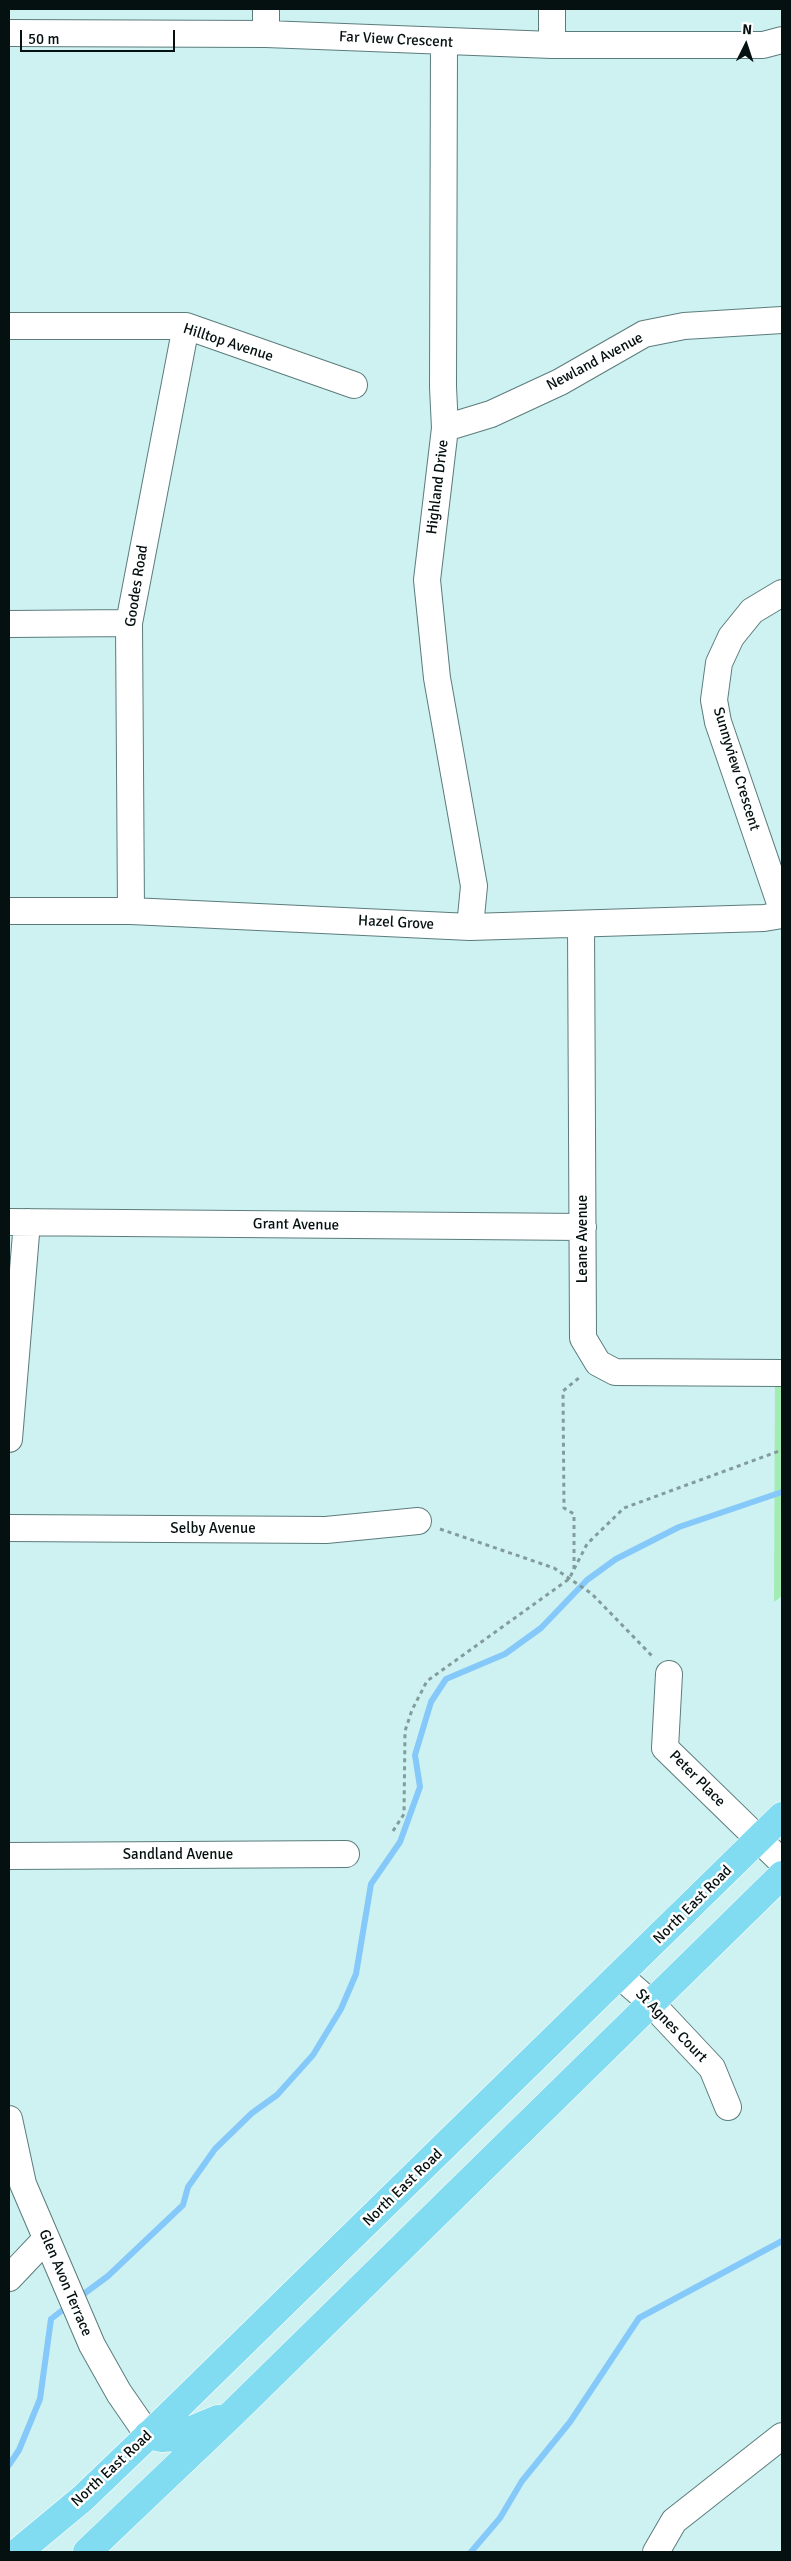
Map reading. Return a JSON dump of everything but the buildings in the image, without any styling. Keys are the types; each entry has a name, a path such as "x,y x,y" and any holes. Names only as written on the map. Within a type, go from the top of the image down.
{"main road":[{"name":"North East Road","path":"18,2552 83,2498 782,1816"},
{"path":"87,2552 233,2413 650,2002 782,1875"},
{"path":"142,2501 151,2454 148,2435 162,2438 175,2437 233,2413"}],"street":[{"path":"552,9 552,45"},
{"name":"Far View Crescent","path":"9,33 266,22 444,43 763,45 782,40"},
{"name":"Highland Drive","path":"444,43 443,387 445,428 427,580 438,678 474,886 470,927"},
{"name":"Newland Avenue","path":"445,428 491,414 560,382 644,334 684,326 782,320"},
{"name":"Hilltop Avenue","path":"9,326 186,326 354,385"},
{"name":"Goodes Road","path":"131,910 129,623 186,326"},
{"name":"Sunnyview Crescent","path":"782,593 752,611 730,637 719,663 714,700 718,722 782,909"},
{"path":"9,624 129,623"},
{"name":"Hazel Grove","path":"9,911 131,910 470,927 764,918 782,915"},
{"name":"Leane Avenue","path":"581,924 583,1338 598,1363"},
{"path":"9,1439 18,1222"},
{"name":"Grant Avenue","path":"18,1222 583,1227"},
{"path":"598,1363 615,1372 642,1374 782,1373"},
{"name":"Selby Avenue","path":"9,1528 326,1530 418,1521"},
{"name":"Peter Place","path":"669,1674 665,1748 782,1862"},
{"name":"Sandland Avenue","path":"9,1856 346,1854"},
{"name":"St Agnes Court","path":"620,1976 650,2002 712,2068 728,2107"},
{"name":"Glen Avon Terrace","path":"9,2120 23,2184 92,2345 119,2393 148,2435"},
{"path":"9,2278 46,2239"},
{"path":"656,2552 674,2521 782,2436"}],"path":[{"path":"574,1570 574,1514 564,1508 562,1391 598,1363"},
{"path":"393,1831 404,1814 405,1731 412,1710 427,1681 569,1578 587,1544 624,1508 782,1450"},
{"path":"418,1521 554,1568 592,1594 669,1674"}],"green space":[{"path":"775,1373 782,1373 782,1596 774,1602"}],"waterway":[{"path":"77,2299 108,2276 183,2205 188,2187 215,2149 252,2113 277,2095 313,2055 341,2009 356,1974 371,1884 400,1842 420,1787 415,1755 431,1702 446,1679 505,1654 541,1628 587,1580 616,1559 679,1527 782,1492"},
{"path":"471,2552 500,2518 522,2481 570,2422 639,2318 782,2241"},
{"path":"9,2465 19,2450 40,2399 51,2319 69,2305"}]}
